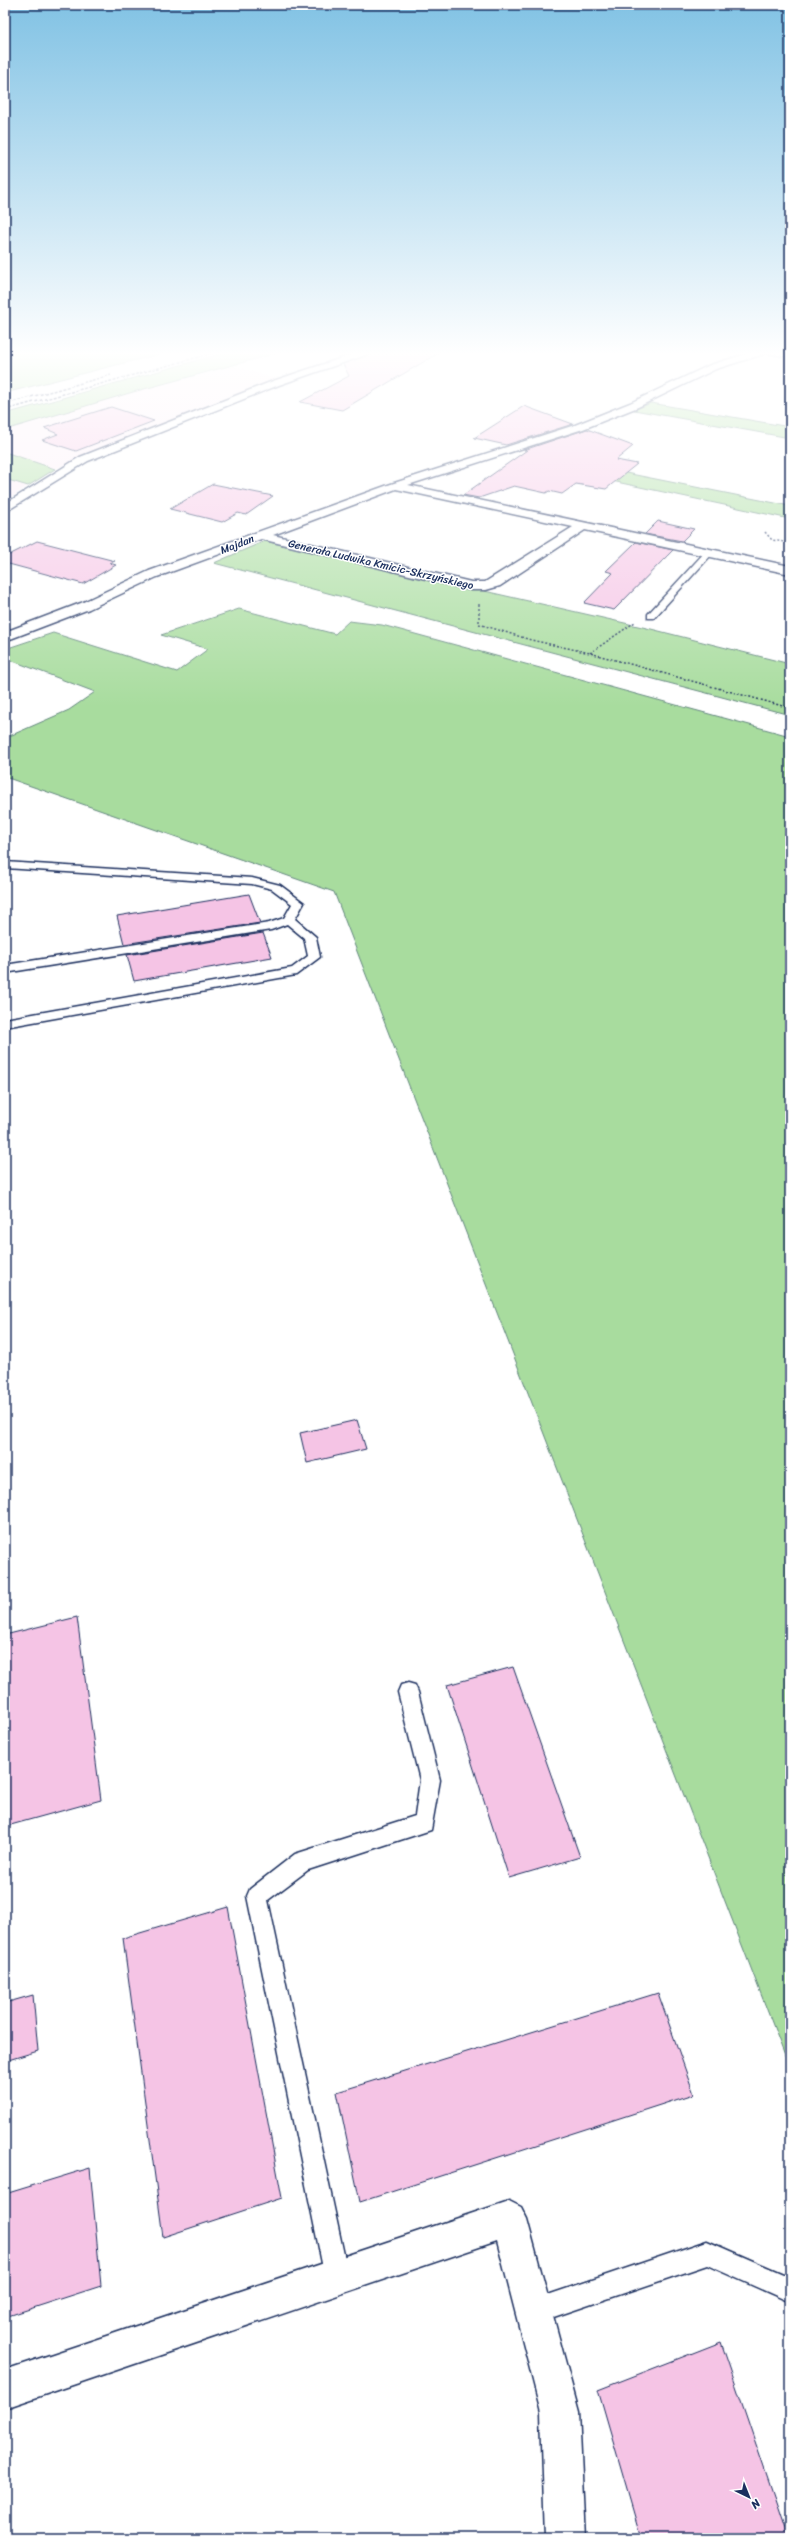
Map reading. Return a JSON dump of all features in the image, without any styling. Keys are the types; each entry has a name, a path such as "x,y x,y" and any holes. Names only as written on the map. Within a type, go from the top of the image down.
{"street":[{"path":"5,509 66,470"},
{"name":"Majdan","path":"5,637 85,606 153,574 395,486 446,470"},
{"path":"395,486 790,570"},
{"name":"Generała Ludwika Kmicic-Skrzyńskiego","path":"260,535 471,586 486,586 496,583 582,526"},
{"path":"5,2389 509,2219 560,2412 565,2538"}],"lane":[{"path":"651,616 709,553"},
{"path":"5,865 252,881 276,887 298,903 289,920 272,926 5,969"},
{"path":"5,1023 296,970 314,957 310,937 289,920"},
{"path":"337,2278 257,1896 302,1861 424,1823 430,1780 408,1692"},
{"path":"534,2312 707,2253 790,2290"}],"path":[{"path":"765,532 772,540 790,544"},
{"path":"486,586 479,594 479,624 532,640 590,653 790,708"},
{"path":"590,653 630,624 651,616"}],"shaded area":[{"path":"5,479 28,486 5,501"}],"green space":[{"path":"5,470 54,470 28,486 5,479"},
{"path":"559,470 609,470 790,506 790,519"},
{"path":"265,541 651,629 790,664 790,715 214,563"},
{"path":"239,609 335,634 349,621 382,625 790,736 790,2069 334,892 5,777 5,738 69,710 95,692 5,658 5,649 53,633 177,672 208,649 161,635"}],"building":[{"path":"499,470 630,470 606,489 576,484 562,494 549,491 546,493 514,486 479,498 463,495"},
{"path":"213,484 273,496 246,515 238,513 222,522 170,509"},
{"path":"658,521 694,529 682,541 645,534"},
{"path":"37,541 115,561 110,563 116,565 83,584 5,563 5,557"},
{"path":"636,542 673,550 614,610 584,603 613,573 606,571"},
{"path":"249,894 260,923 124,944 117,916"},
{"path":"263,933 272,957 134,981 127,955"},
{"path":"357,1420 366,1449 307,1463 300,1433"},
{"path":"77,1617 101,1800 7,1826 5,1798 5,1635"},
{"path":"513,1667 580,1857 509,1878 447,1685"},
{"path":"228,1907 282,2198 163,2237 123,1938"},
{"path":"658,1993 694,2094 360,2202 337,2092"},
{"path":"33,1995 38,2051 5,2061 5,2003"},
{"path":"90,2168 101,2286 5,2317 5,2194"},
{"path":"721,2342 788,2538 641,2538 598,2390"}]}
